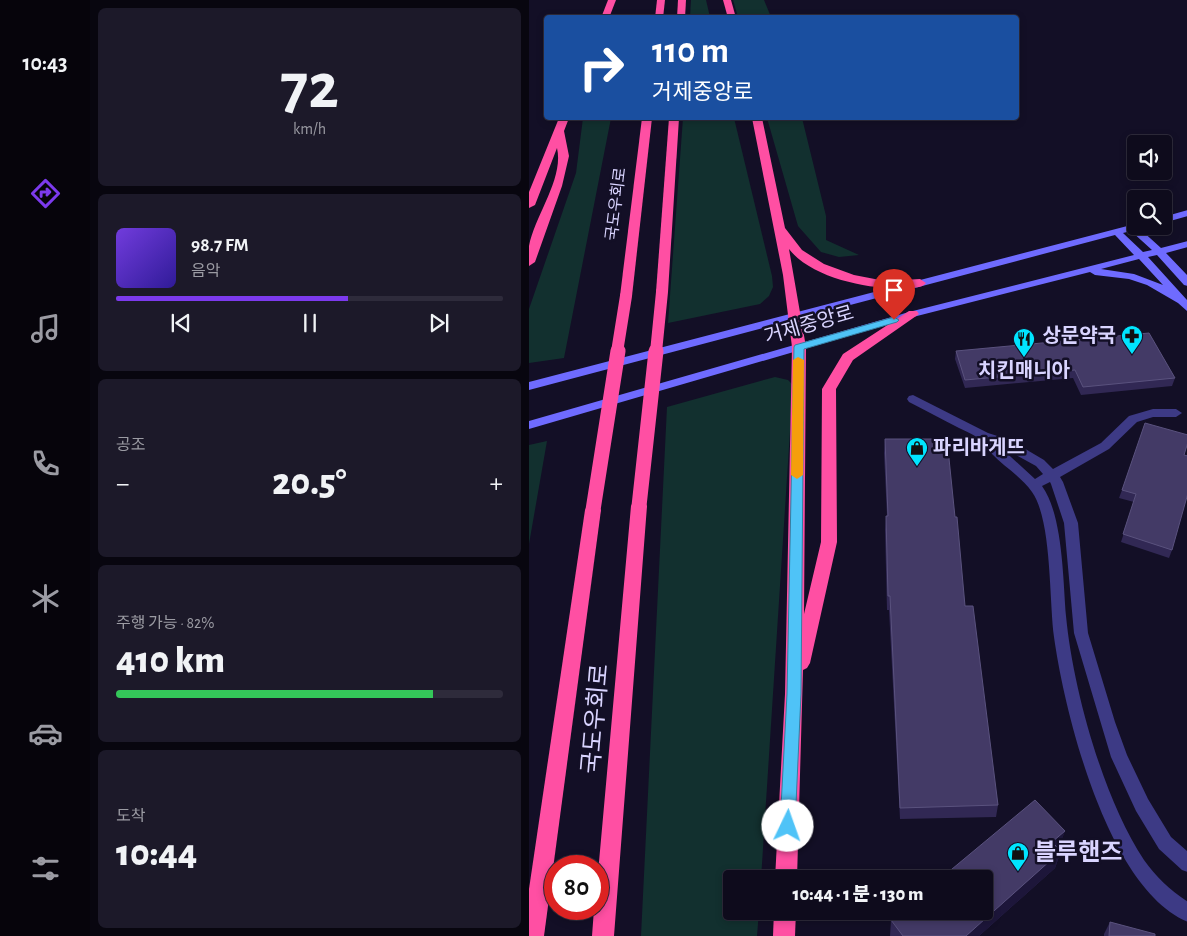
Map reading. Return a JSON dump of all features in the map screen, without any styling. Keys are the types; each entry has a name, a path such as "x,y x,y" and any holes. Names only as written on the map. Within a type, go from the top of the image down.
{"highway":[{"path":"606,15 612,0"},
{"path":"659,15 661,0"},
{"path":"681,15 682,0"},
{"path":"727,0 731,15"},
{"path":"529,204 563,120"},
{"name":"국도우회로","path":"533,936 593,510 626,296 647,120"},
{"name":"국도우회로","path":"603,936 639,506 662,292 674,120"},
{"path":"757,120 789,274 793,316 799,347 794,694 786,870"},
{"path":"529,262 561,171 564,156 559,132"},
{"path":"779,227 798,252 820,267 851,278 885,285 920,283"},
{"path":"794,694 829,542 829,389 848,356 913,314"},
{"path":"784,936 785,920"}],"main road":[{"path":"1172,217 1187,213"},
{"name":"거제중앙로","path":"529,386 1127,229"},
{"path":"1117,232 1158,273 1184,305"},
{"path":"1144,235 1187,283"},
{"name":"거제중앙로","path":"529,425 913,314 1187,244"},
{"path":"1065,274 1111,272 1133,276 1153,283 1184,305"}],"lane":[{"path":"913,399 984,436 1006,443 1040,463 1057,482 1071,523 1081,633 1110,731 1119,757 1142,805 1165,843 1187,864"},
{"path":"1034,485 1105,446 1133,419 1153,413 1176,414"},
{"path":"984,436 995,450 1021,470 1039,491 1051,526 1061,636 1070,684 1087,750 1113,819 1138,866 1161,894 1187,913"}],"green space":[{"path":"691,0 706,0 710,15 690,15"},
{"path":"733,0 764,0 770,15 737,15"},
{"path":"583,120 611,120 564,358 529,363 529,309 576,173"},
{"path":"683,120 734,120 773,287 769,296 760,304 668,323"},
{"path":"768,120 802,120 826,216 826,240 859,255 839,257 821,252 798,226"},
{"path":"775,377 788,380 793,385 762,870 723,870 723,920 758,920 757,936 641,936 667,407"},
{"path":"547,441 529,544 529,445"}],"building":[{"path":"1149,333 1175,378 1083,387 1075,370 965,380 956,351"},
{"path":"1145,423 1188,435 1184,455 1188,456 1188,493 1172,550 1123,534 1136,494 1122,490"},
{"path":"885,439 947,439 955,517 957,517 965,606 973,606 998,805 900,808 890,596 888,596 886,516 888,516"},
{"path":"1035,800 1065,831 1052,842 1061,851 993,912 993,870 951,870"},
{"path":"891,920 984,920 966,936 903,936"},
{"path":"1110,922 1155,934 1155,936 1109,936"}],"slow traffic":[{"path":"797,475 798,360"}],"place":[{"name":"상문약국","path":"1132,355"},
{"name":"치킨매니아","path":"1024,358"},
{"name":"파리바게뜨","path":"917,467"},
{"name":"블루핸즈","path":"1018,872"}],"route":[{"path":"788,826 794,694 799,347 894,320"}]}
